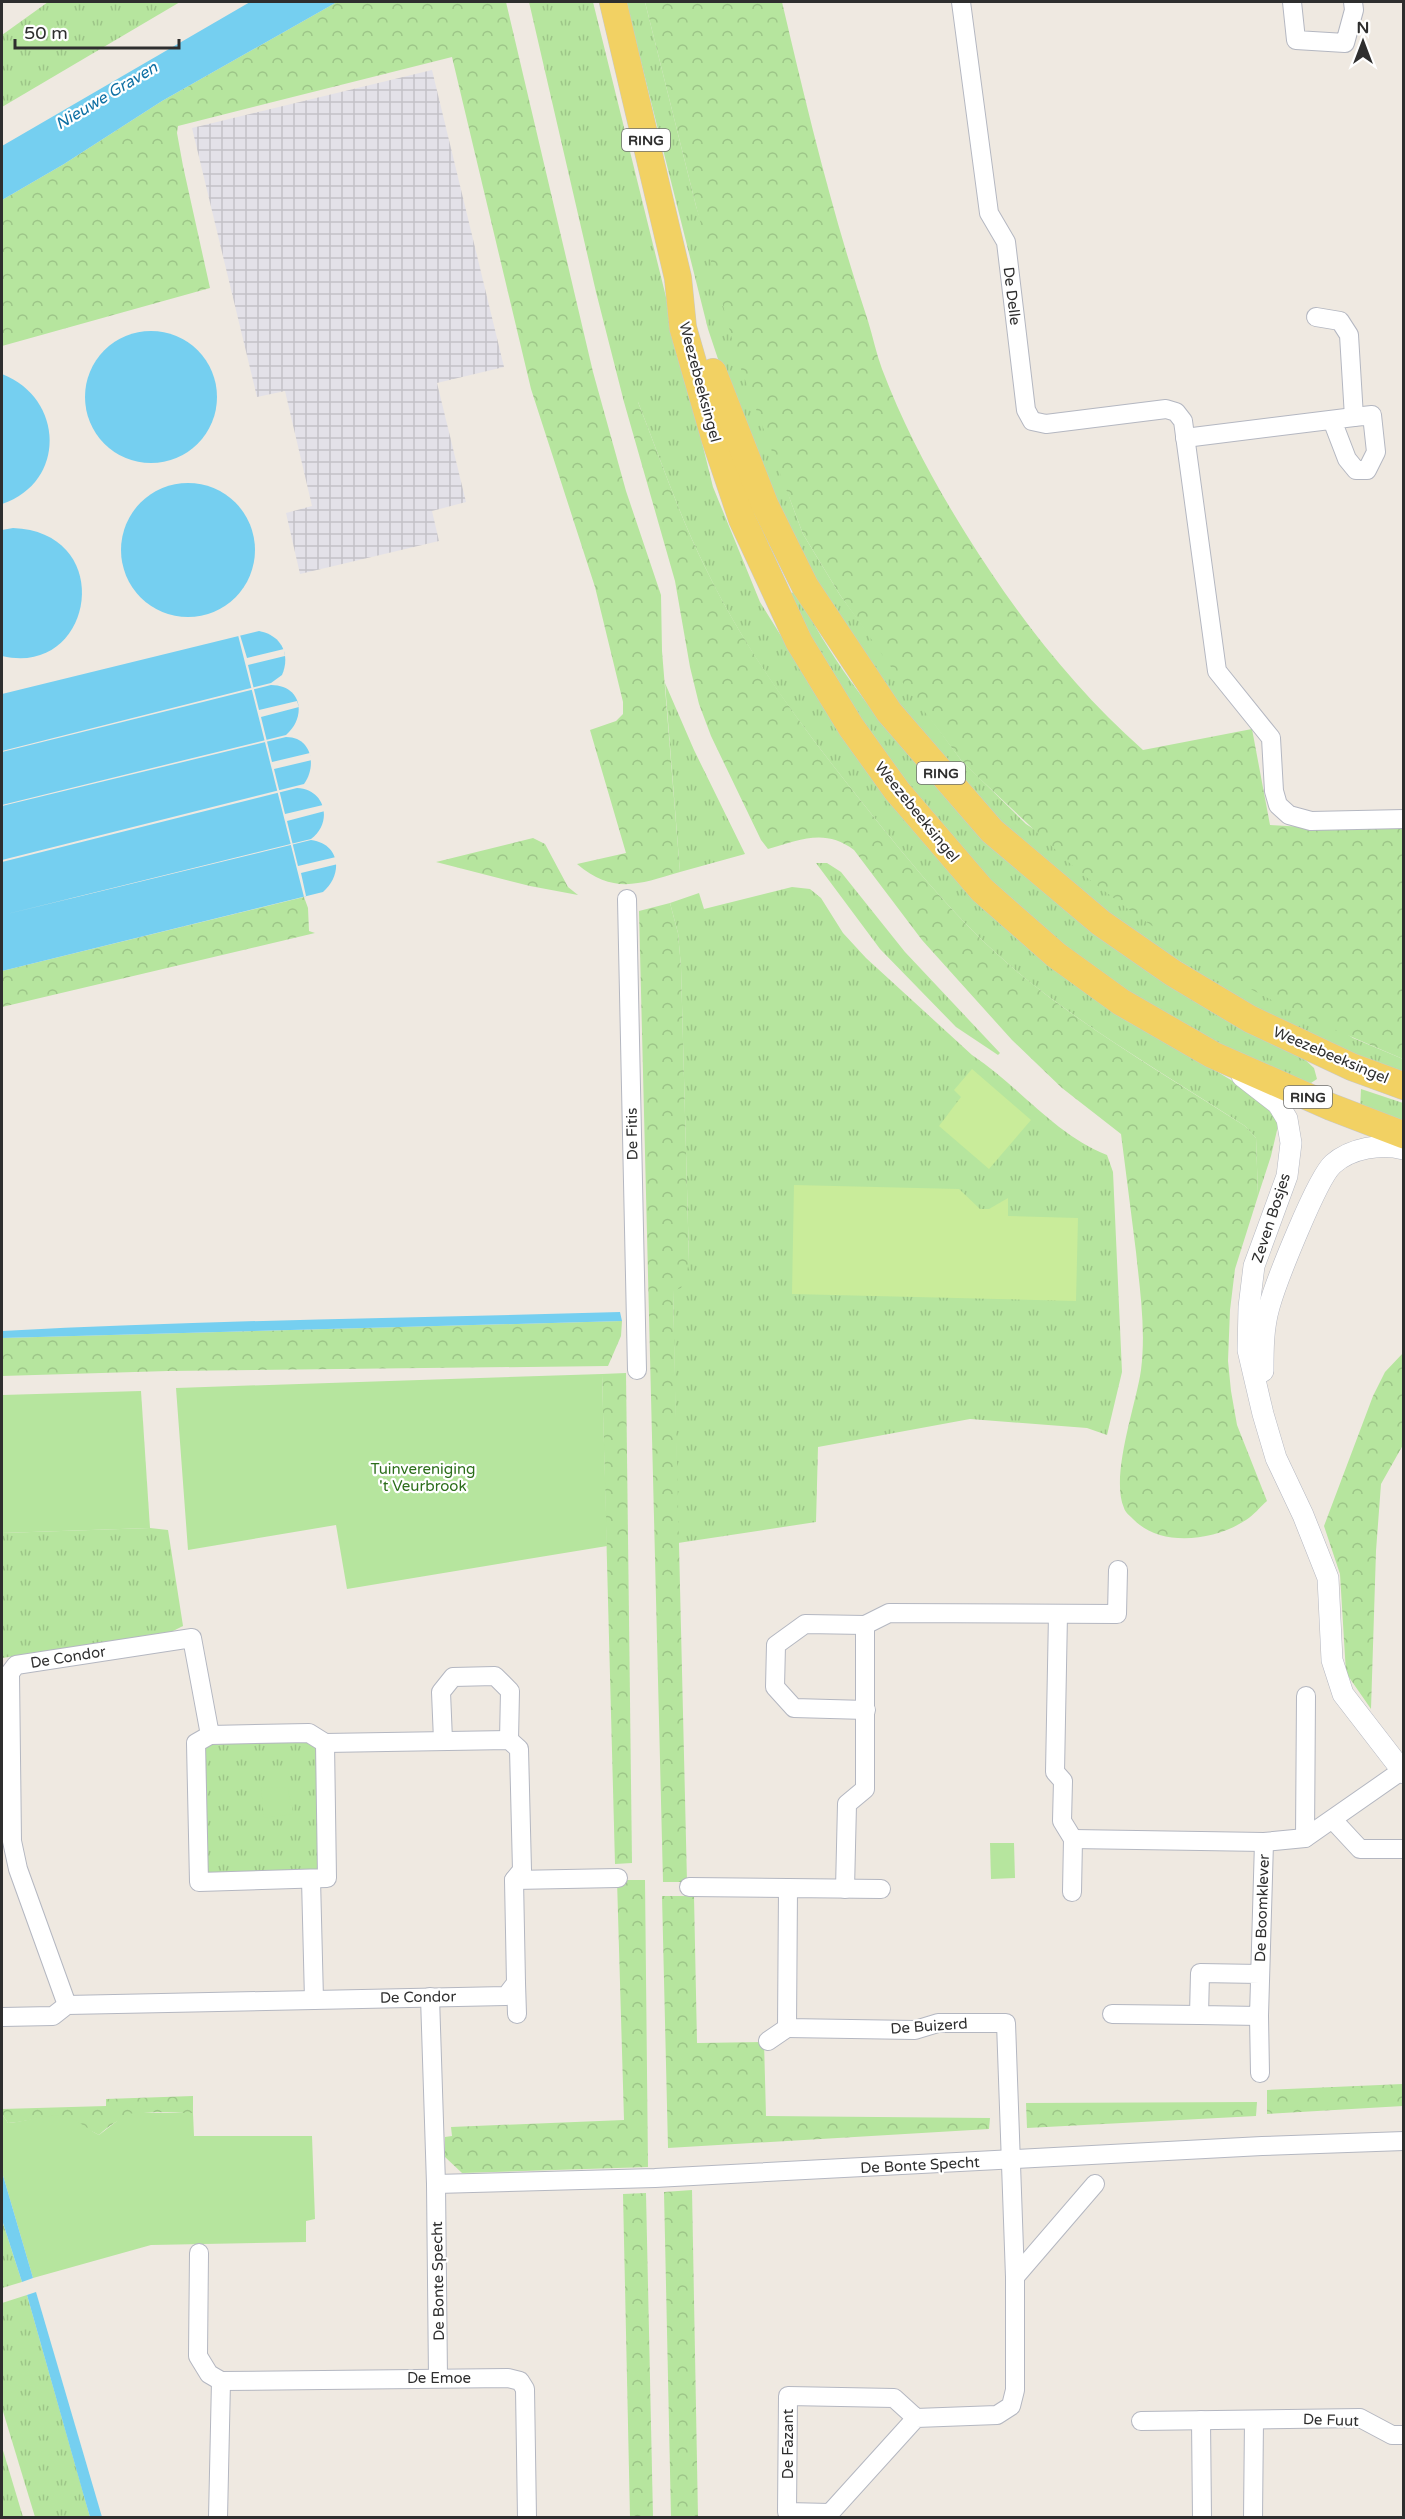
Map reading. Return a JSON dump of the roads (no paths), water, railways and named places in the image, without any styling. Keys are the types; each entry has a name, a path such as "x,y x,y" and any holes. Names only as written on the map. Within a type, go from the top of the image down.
{"main road":[{"name":"Weezebeeksingel","path":"613,2 678,278 684,328 715,439 742,519 799,642 851,727 897,790 982,890 1056,955 1121,1002 1213,1055 1331,1107 1404,1135"},
{"name":"Weezebeeksingel","path":"678,278 765,505 805,586 889,712 992,831 1101,923 1173,973 1250,1019 1352,1067 1404,1086"}],"street":[{"name":"De Delle","path":"961,2 989,213 1006,242 1026,410 1032,420 1046,424 1166,409 1176,412 1183,420 1217,671 1271,738 1274,790 1278,805 1289,815 1311,821 1404,819"},
{"path":"1292,2 1296,39 1345,43 1354,10 1353,2"},
{"path":"1316,317 1340,321 1349,335 1354,417"},
{"path":"1185,438 1372,415 1376,452 1367,470 1356,470 1347,459 1332,420"},
{"name":"De Fitis","path":"627,899 637,1370"},
{"name":"Zeven Bosjes","path":"1213,1055 1278,1104 1287,1119 1291,1143 1287,1176 1254,1266 1249,1307 1248,1350 1276,1458 1303,1515 1328,1578 1332,1660 1343,1694 1403,1771"},
{"name":"Zeven Bosjes","path":"1263,1414 1263,1345 1269,1308 1319,1183 1333,1164 1353,1153 1373,1147 1404,1149"},
{"path":"866,1710 794,1708 775,1687 776,1645 805,1624 866,1625 889,1613 1117,1614 1118,1570"},
{"path":"1058,1614 1055,1772 1063,1781 1062,1821 1073,1839 1072,1892"},
{"path":"845,1889 847,1804 865,1789 866,1625"},
{"name":"De Condor","path":"67,2005 18,1869 12,1840 10,1673 16,1665 192,1638 210,1735"},
{"path":"443,1740 441,1692 453,1677 495,1676 510,1691 509,1740"},
{"path":"1305,1838 1306,1696"},
{"path":"325,1743 327,1878 199,1882 196,1743 210,1735 309,1733 325,1743 509,1740 519,1749 522,1870 514,1880 517,2014"},
{"path":"1073,1839 1264,1842 1305,1838 1403,1771"},
{"path":"1333,1820 1360,1849 1404,1850"},
{"name":"De Boomklever","path":"1260,2073 1259,2016 1264,1842"},
{"path":"514,1880 618,1878"},
{"path":"311,1879 314,2000"},
{"path":"689,1887 881,1889"},
{"path":"768,2041 787,2028 788,1888"},
{"name":"De Boomklever","path":"1199,2015 1200,1973 1260,1974"},
{"name":"De Condor","path":"2,2017 53,2016 67,2005 506,1996 516,1983"},
{"name":"De Bonte Specht","path":"430,1997 436,2184 438,2378"},
{"path":"1112,2014 1259,2016"},
{"name":"De Buizerd","path":"787,2028 915,2030 938,2023 1006,2023 1010,2160"},
{"name":"De Bonte Specht","path":"436,2184 655,2178 1262,2146 1404,2141"},
{"path":"916,2418 997,2415 1011,2406 1015,2390 1015,2277 1010,2160"},
{"path":"1015,2277 1095,2184"},
{"path":"199,2253 198,2356 209,2374 221,2381 218,2517"},
{"name":"De Emoe","path":"221,2381 438,2378 508,2378 520,2381 525,2389 527,2517"},
{"name":"De Fazant","path":"788,2396 894,2398 916,2418 831,2515 787,2512 788,2396"},
{"name":"De Fuut","path":"1141,2421 1360,2418 1392,2435 1404,2435"},
{"path":"1201,2420 1202,2517"},
{"path":"1254,2420 1254,2517"}],"water":[{"name":"Nieuwe Graven","path":"250,2 337,2 162,101 64,164 2,200 2,146"},
{"path":"151,331 176,336 198,350 212,372 217,397 212,422 198,444 176,458 151,463 126,458 104,444 90,422 85,397 90,372 104,350 126,336"},
{"path":"2,374 22,386 37,401 46,420 50,440 47,460 38,478 23,493 2,504"},
{"path":"188,483 214,488 235,503 250,524 255,550 250,576 235,597 214,612 188,617 162,612 141,597 126,576 121,550 126,524 141,503 162,488"},
{"path":"13,528 46,536 69,553 80,576 81,602 74,626 57,646 33,657 2,656 2,530"},
{"path":"259,631 267,633 278,641 284,653 282,675 271,683 2,751 2,694"},
{"path":"271,685 289,690 298,703 297,720 286,735 2,805 2,752"},
{"path":"286,737 302,742 310,754 310,769 304,784 2,860 2,806"},
{"path":"297,788 315,794 323,808 322,824 311,839 3,915 311,840 328,847 336,861 334,877 323,892 2,971 2,862"},
{"path":"620,1312 622,1321 2,1338 2,1331 79,1327"},
{"path":"2,2172 33,2278 22,2282 2,2220"},
{"path":"36,2292 102,2517 90,2517 27,2295"}],"park label":[{"name":"Tuinvereniging 't Veurbrook","path":"423,1478"}]}
